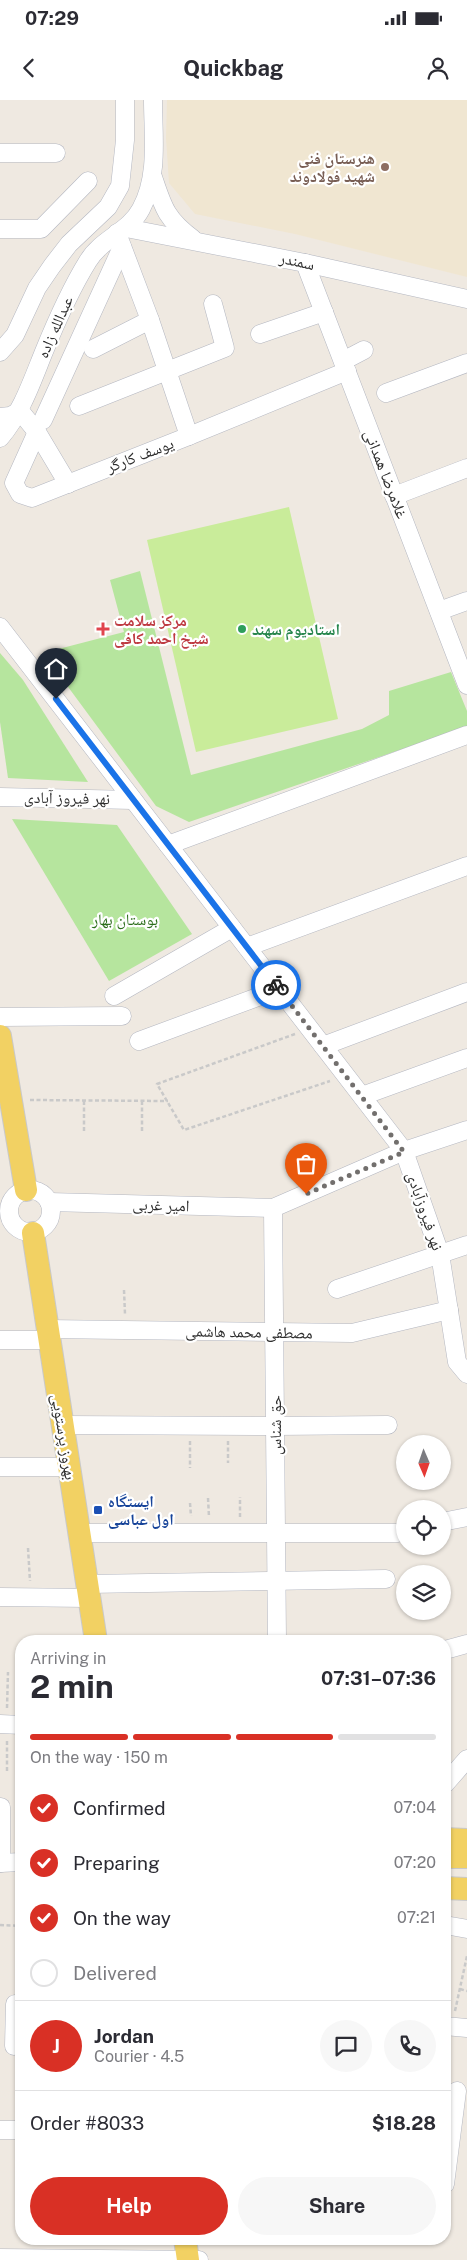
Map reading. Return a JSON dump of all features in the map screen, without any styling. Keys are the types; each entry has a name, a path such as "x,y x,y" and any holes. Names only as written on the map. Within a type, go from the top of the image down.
{"main road":[{"path":"0,1036 3,1073 10,1100 12,1198"},
{"name":"بهروز پرستویی","path":"33,1233 95,1635"},
{"path":"451,1839 467,1840"},
{"path":"451,1857 467,1858"},
{"path":"451,1873 467,1873"},
{"path":"451,1888 467,1889"}],"street":[{"name":"عبدالله زاده","path":"1,352 15,336 37,288 52,266 69,244 108,207 120,186 125,140 126,100"},
{"path":"153,100 153,177 166,213 179,229 195,241"},
{"path":"0,153 56,152"},
{"path":"40,426 122,236 141,209 153,177"},
{"path":"0,229 41,229 88,181"},
{"name":"عبدالله زاده","path":"0,438 20,411 67,298 89,260 106,240 122,236"},
{"path":"122,236 189,436"},
{"name":"سمندر","path":"122,236 195,241 467,299"},
{"name":"غلامرضا همدانی","path":"305,263 467,685"},
{"path":"79,406 225,348 213,304"},
{"path":"260,334 324,312"},
{"path":"93,349 150,320"},
{"name":"یوسف کارگر","path":"40,426 14,483 20,494 32,498 189,436 345,366 364,350"},
{"path":"386,393 467,362"},
{"path":"0,417 10,416 20,411 40,426 68,484"},
{"path":"394,496 467,468"},
{"path":"439,611 467,601"},
{"name":"نهر فیروزآبادی","path":"0,627 404,1152 440,1254 449,1310 464,1365"},
{"path":"168,845 467,735"},
{"name":"نهر فیروز آبادی","path":"0,797 133,800"},
{"path":"246,947 467,866"},
{"path":"114,996 232,928"},
{"path":"139,1041 279,989"},
{"path":"323,1046 467,992"},
{"path":"0,1017 122,1016"},
{"path":"362,1096 467,1058"},
{"path":"274,1208 404,1152 467,1130"},
{"path":"36,1191 44,1195 49,1202 52,1212 49,1221 43,1229 33,1233 22,1231 13,1225 8,1214 12,1198 36,1191"},
{"name":"امیر غربی","path":"49,1202 274,1208"},
{"name":"حق شناس","path":"274,1208 277,1635"},
{"path":"337,1289 467,1245"},
{"name":"مصطفی محمد هاشمی","path":"0,1340 125,1330 352,1333 449,1310"},
{"path":"62,1425 388,1425"},
{"path":"0,1467 68,1467"},
{"path":"451,1520 467,1517"},
{"path":"79,1533 396,1533"},
{"path":"0,1597 32,1597 88,1591 277,1580 386,1579"},
{"path":"451,1648 467,1644"},
{"path":"451,1777 467,1759"},
{"path":"2,1807 0,1863 15,1862"},
{"path":"451,1926 467,1929"},
{"path":"12,2004 14,2046"},
{"path":"451,2152 455,2131 457,2091"},
{"path":"0,2130 15,2130"},
{"path":"0,2258 190,2254"}],"path":[{"path":"310,1029 157,1084 184,1130 346,1076"},
{"path":"10,1100 168,1101"},
{"path":"84,1100 84,1131"},
{"path":"142,1102 142,1131"},
{"path":"124,1290 125,1330"},
{"path":"189,1425 190,1468"},
{"path":"28,1548 32,1597"},
{"path":"7,1773 9,1725 8,1672"},
{"path":"0,1925 15,1926"},
{"path":"454,2027 467,1956"},
{"path":"460,1989 467,1991"}],"shaded area":[{"name":"هنرستان فنی شهید فولادوند","path":"167,100 467,100 467,277 295,234 195,214 169,183 166,138"}],"green space":[{"name":"استادیوم سهند","path":"289,507 338,719 196,752 147,540"},
{"path":"140,571 191,775 362,729 389,715 389,691 451,672 467,711 467,727 189,822 156,806 43,653 124,632 110,580"},
{"path":"0,653 23,680 88,782 8,778 0,722"},
{"name":"بوستان بهار","path":"12,819 117,825 192,934 109,981"}],"way so far":[{"path":"276,985 404,1152 306,1194"}],"place":[{"name":"هنرستان فنی شهید فولادوند","path":"385,167"},
{"name":"مرکز سلامت شیخ احمد کافی","path":"103,629"},
{"name":"استادیوم سهند","path":"242,629"},
{"name":"ایستگاه اول عباسی","path":"98,1510"}],"route":[{"path":"56,699 276,985"}]}
